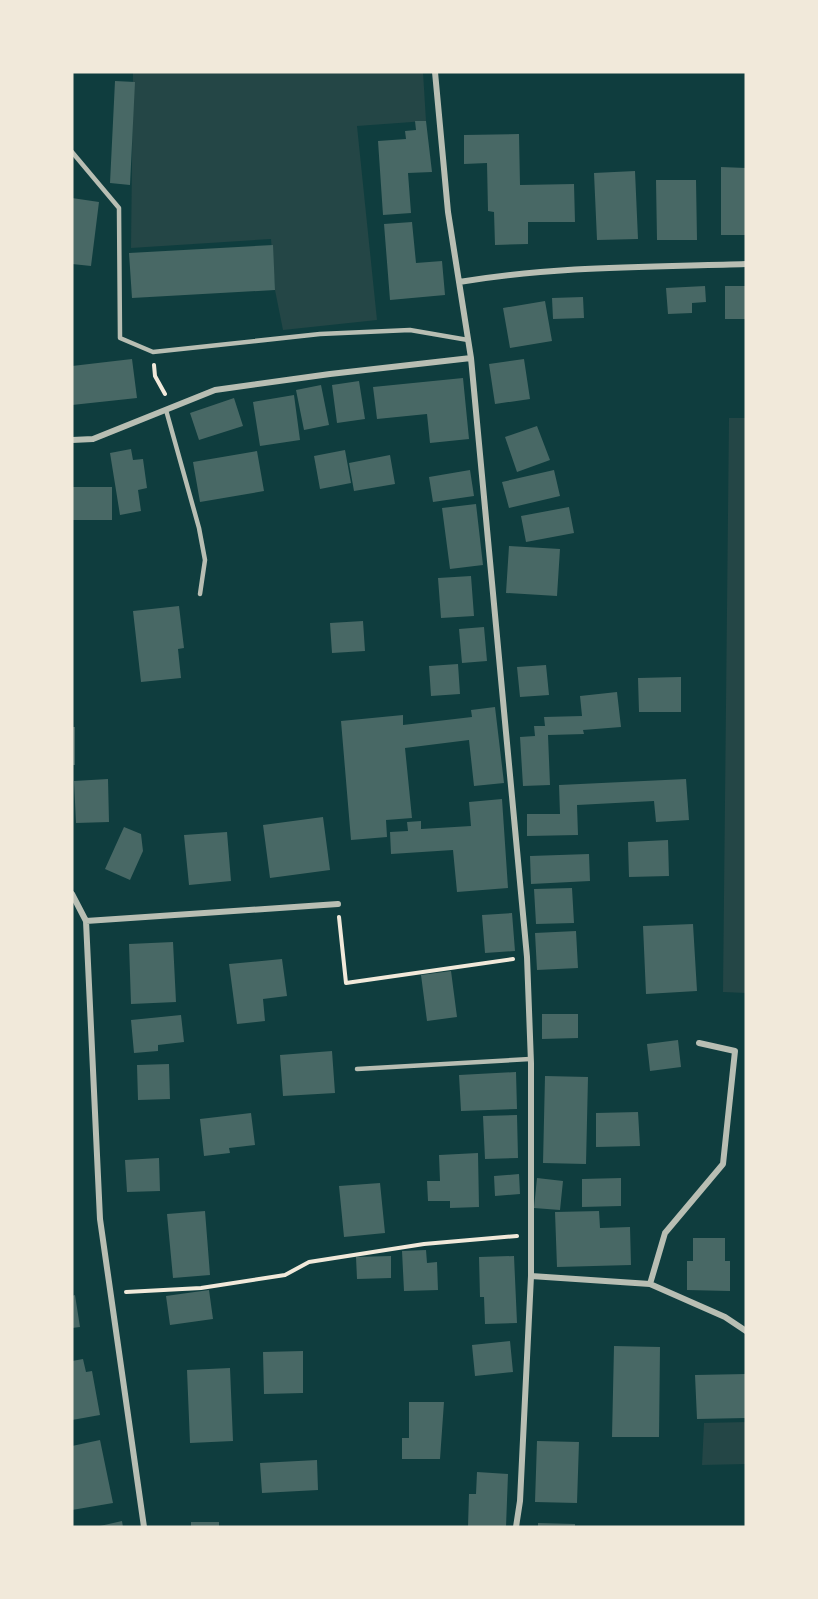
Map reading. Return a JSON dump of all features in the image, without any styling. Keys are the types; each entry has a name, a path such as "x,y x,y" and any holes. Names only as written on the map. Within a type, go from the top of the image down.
{"street":[{"path":"435,72 448,212 471,358 527,957 531,1276 520,1501 516,1527"},
{"path":"459,282 497,276 589,268 746,264"},
{"path":"72,440 93,439 215,390 471,358"},
{"path":"72,894 86,921 100,1219 144,1527"},
{"path":"86,921 338,904"},
{"path":"651,1284 665,1233 723,1164 735,1051 699,1043"},
{"path":"531,1276 651,1284 725,1317 746,1331"}],"lane":[{"path":"72,152 119,208 120,338 153,352 320,334 410,330 468,340"},
{"path":"166,410 199,528 205,560 200,594"},
{"path":"357,1069 530,1059"}],"path":[{"path":"157,380 163,389"},
{"path":"338,904 346,983 527,957"},
{"path":"110,1293 201,1288 285,1275 309,1262 424,1245 529,1235"}],"shaded area":[{"path":"133,72 423,72 426,121 357,126 377,320 283,330 275,290 271,239 131,248"},
{"path":"729,418 746,418 746,993 723,992"},
{"path":"746,1422 746,1464 702,1465 704,1423"}],"building":[{"path":"115,81 135,82 130,185 110,183"},
{"path":"415,121 426,121 432,172 408,173 411,213 383,215 378,141 406,139 405,131 416,130"},
{"path":"519,134 520,185 574,184 575,222 528,222 528,244 495,245 494,212 488,211 487,163 464,164 464,135"},
{"path":"721,167 746,168 746,235 721,235"},
{"path":"635,171 638,239 597,240 594,173"},
{"path":"656,180 696,180 697,240 657,240"},
{"path":"72,198 99,202 91,266 72,264"},
{"path":"412,222 416,263 442,261 445,295 390,300 384,224"},
{"path":"273,245 275,290 132,298 129,253"},
{"path":"705,286 706,302 692,303 692,313 668,314 666,288"},
{"path":"725,286 746,286 746,319 725,319"},
{"path":"583,297 584,318 553,319 552,298"},
{"path":"545,301 552,341 510,348 503,308"},
{"path":"132,359 137,398 72,405 72,366"},
{"path":"524,359 530,399 495,404 489,364"},
{"path":"463,378 469,439 430,443 427,414 377,419 373,387"},
{"path":"359,381 365,419 337,423 332,385"},
{"path":"321,385 329,425 304,430 296,390"},
{"path":"294,395 300,440 260,446 253,402"},
{"path":"234,398 243,426 199,440 190,413"},
{"path":"537,426 550,460 517,472 505,437"},
{"path":"131,449 133,460 143,459 147,488 138,490 141,511 120,515 110,453"},
{"path":"345,450 351,483 320,489 314,456"},
{"path":"257,451 264,491 200,502 193,462"},
{"path":"390,455 395,484 354,491 349,463"},
{"path":"470,470 474,496 433,502 429,477"},
{"path":"554,470 560,496 509,508 502,482"},
{"path":"72,487 112,487 112,520 72,520"},
{"path":"476,504 483,565 450,569 442,508"},
{"path":"569,507 574,533 526,542 521,516"},
{"path":"509,546 560,549 557,596 506,593"},
{"path":"471,576 474,616 441,618 438,578"},
{"path":"179,606 184,648 178,649 181,678 141,682 133,611"},
{"path":"363,621 365,651 332,653 330,623"},
{"path":"484,627 487,661 462,663 459,629"},
{"path":"458,664 460,694 431,696 429,666"},
{"path":"546,665 549,695 520,697 517,667"},
{"path":"681,677 681,712 639,712 638,678"},
{"path":"617,692 621,727 583,730 584,734 548,735 550,785 523,786 520,737 535,736 534,726 545,726 544,717 582,716 580,696"},
{"path":"495,707 504,783 474,786 469,740 405,748 412,818 386,820 387,837 351,840 341,721 403,715 403,725 472,717 471,710"},
{"path":"72,727 75,727 75,765 72,765"},
{"path":"108,779 109,822 76,823 74,781"},
{"path":"686,779 689,820 656,822 654,801 577,805 578,835 527,836 527,814 560,814 559,785"},
{"path":"502,799 508,888 457,892 453,850 391,854 390,832 408,831 407,822 421,821 421,829 471,826 469,802"},
{"path":"323,817 330,870 270,878 263,825"},
{"path":"124,827 141,834 143,851 130,880 105,869"},
{"path":"227,832 231,881 189,885 184,835"},
{"path":"668,840 669,876 629,877 628,842"},
{"path":"589,854 590,881 531,884 530,856"},
{"path":"572,888 574,923 536,924 534,889"},
{"path":"512,913 515,951 485,953 482,915"},
{"path":"693,924 697,991 646,994 643,926"},
{"path":"576,931 578,968 537,970 535,933"},
{"path":"173,942 176,1002 131,1004 129,944"},
{"path":"282,959 287,996 263,999 265,1021 237,1024 229,964"},
{"path":"451,971 457,1017 427,1021 421,975"},
{"path":"542,1014 578,1014 578,1038 542,1039"},
{"path":"181,1015 184,1042 158,1045 158,1051 134,1053 131,1020"},
{"path":"678,1040 681,1067 650,1071 647,1044"},
{"path":"332,1051 335,1093 283,1096 280,1055"},
{"path":"169,1064 170,1099 138,1100 137,1065"},
{"path":"516,1072 517,1109 461,1111 459,1075"},
{"path":"545,1076 588,1077 586,1164 543,1163"},
{"path":"638,1112 640,1146 596,1147 596,1113"},
{"path":"251,1113 255,1145 229,1148 230,1153 204,1156 200,1119"},
{"path":"517,1115 518,1158 485,1159 483,1116"},
{"path":"478,1153 479,1207 450,1208 450,1201 428,1201 427,1181 440,1181 439,1155"},
{"path":"159,1158 160,1191 127,1192 125,1160"},
{"path":"519,1174 520,1194 495,1196 494,1176"},
{"path":"537,1178 563,1181 560,1210 534,1208"},
{"path":"621,1178 621,1206 582,1207 582,1179"},
{"path":"380,1183 385,1233 344,1237 339,1186"},
{"path":"205,1211 210,1275 173,1278 167,1214"},
{"path":"599,1211 600,1228 630,1227 631,1265 557,1267 555,1212"},
{"path":"693,1238 725,1238 725,1261 730,1261 730,1291 687,1290 687,1261 693,1261"},
{"path":"426,1250 427,1263 437,1262 438,1290 404,1291 402,1251"},
{"path":"391,1256 391,1278 357,1279 356,1257"},
{"path":"514,1256 517,1323 485,1324 484,1297 480,1297 479,1257"},
{"path":"209,1290 213,1319 170,1325 166,1296"},
{"path":"75,1295 80,1327 72,1328 72,1296"},
{"path":"510,1341 513,1372 475,1376 472,1345"},
{"path":"614,1346 660,1347 659,1437 612,1437"},
{"path":"303,1351 303,1393 264,1394 263,1352"},
{"path":"83,1359 86,1372 92,1371 100,1415 72,1420 72,1361"},
{"path":"230,1368 233,1441 190,1443 187,1370"},
{"path":"746,1374 746,1418 697,1419 695,1375"},
{"path":"409,1402 444,1402 440,1459 402,1459 402,1438 409,1438"},
{"path":"100,1440 113,1503 72,1510 72,1446"},
{"path":"537,1441 579,1442 577,1503 535,1502"},
{"path":"317,1460 318,1490 262,1493 260,1463"},
{"path":"477,1472 508,1474 506,1527 468,1527 469,1494 476,1494"},
{"path":"122,1521 123,1527 100,1527 100,1526"},
{"path":"191,1522 219,1522 219,1527 191,1527"},
{"path":"538,1523 575,1524 575,1527 538,1527"}]}
